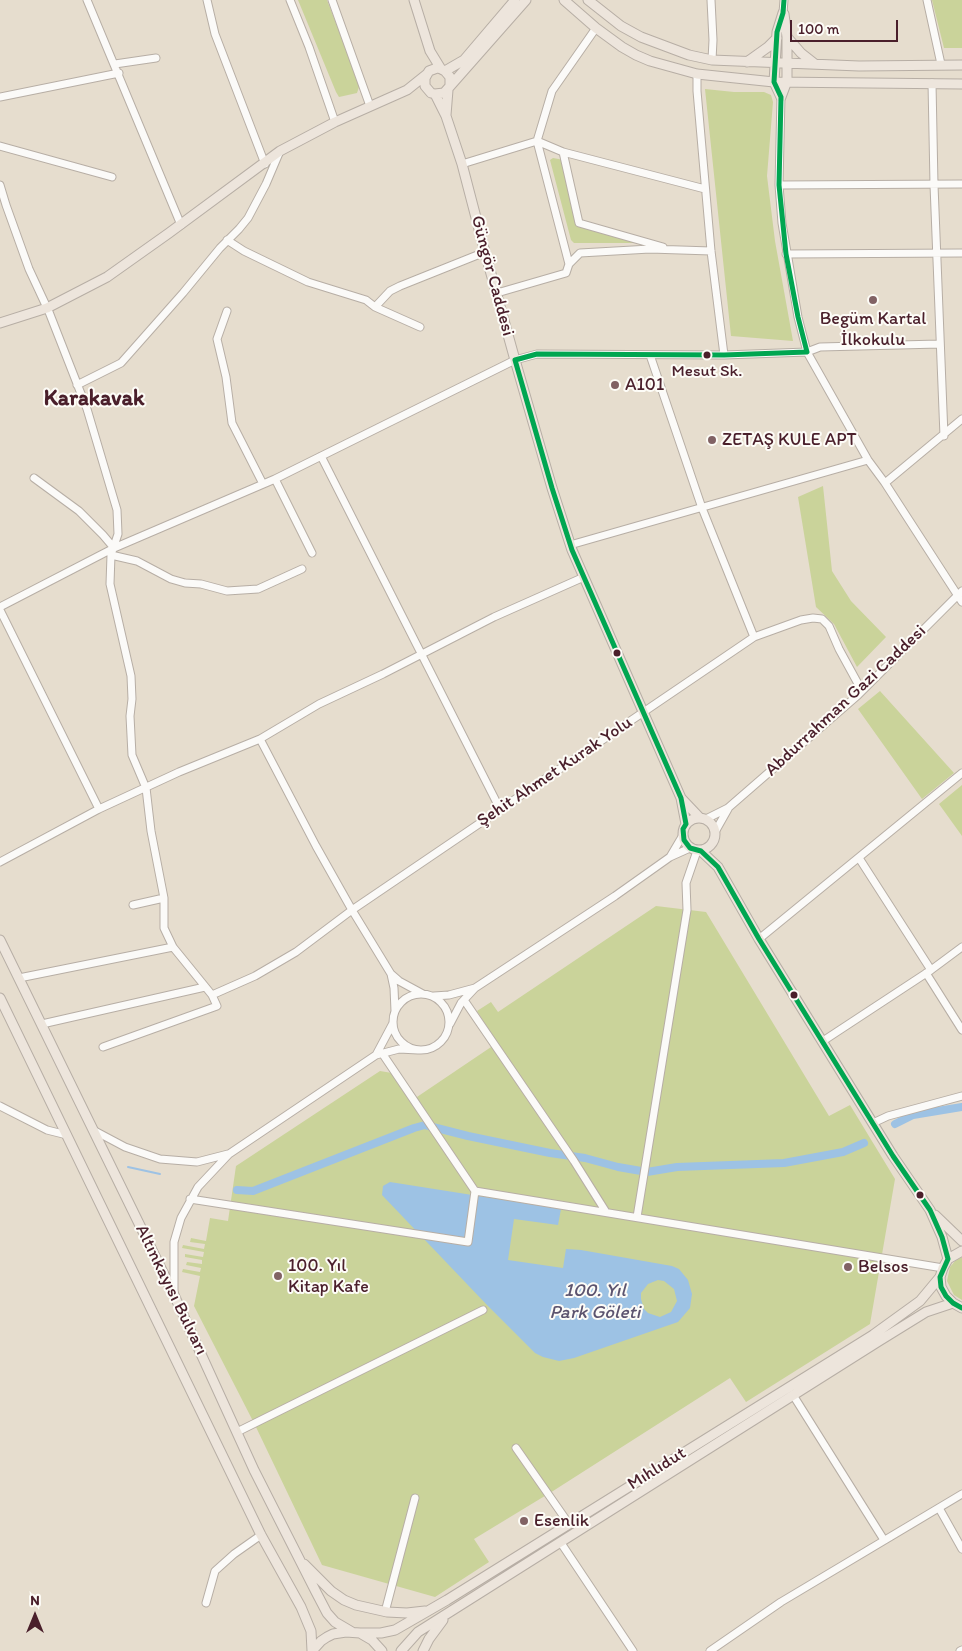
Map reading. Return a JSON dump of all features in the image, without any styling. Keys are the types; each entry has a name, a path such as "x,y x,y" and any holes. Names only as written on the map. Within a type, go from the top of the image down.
{"main road":[{"name":"Güngör Caddesi","path":"414,0 430,51 450,77 446,116"},
{"path":"0,324 47,308 107,277 265,164 280,151 335,122 407,90 437,68 443,70 464,60 515,0"},
{"path":"407,90 440,94 449,88 526,0"},
{"path":"564,0 596,28 636,55 650,61 697,74 774,82 962,84"},
{"path":"588,0 621,26 641,37 689,55 712,60 859,66 962,65"},
{"path":"780,97 787,81 788,63 788,37 783,13"},
{"path":"780,97 774,82 777,32 783,13"},
{"path":"788,37 801,53 815,64"},
{"path":"748,62 777,38"},
{"name":"Güngör Caddesi","path":"430,51 428,73 424,82 425,86 433,94 446,116 462,164 484,252 570,545 681,798 686,824"},
{"name":"Güngör Caddesi","path":"681,798 703,819"},
{"path":"718,867 696,850 686,845 683,835 686,824 690,821 703,819 714,826 714,842 718,867 759,939 873,1123 930,1210 942,1237 948,1259"},
{"path":"696,850 706,850 714,842"},
{"name":"Altınkayısı Bulvarı","path":"0,940 175,1297 299,1560 327,1613 335,1622 372,1640 382,1651"},
{"name":"Altınkayısı Bulvarı","path":"0,998 261,1535 301,1606 311,1631 312,1651"},
{"path":"930,1210 962,1241"},
{"path":"962,1251 948,1259 940,1277 943,1292 953,1303 962,1308"},
{"name":"Mıhlıdut","path":"312,1651 321,1641 332,1634 346,1632 380,1633 394,1630 430,1610 872,1335 920,1301 940,1277"},
{"name":"Mıhlıdut","path":"401,1651 418,1632 793,1395 926,1312 953,1303"},
{"path":"299,1560 331,1591 344,1600 385,1612 407,1613 430,1610"},
{"path":"423,1651 429,1639 447,1615"}],"street":[{"path":"88,0 181,225"},
{"path":"207,0 215,34 265,164"},
{"path":"290,0 309,47 335,122"},
{"path":"332,0 370,106"},
{"path":"711,0 712,60"},
{"path":"783,13 784,0"},
{"path":"927,0 940,64"},
{"path":"569,264 537,141 552,91 596,28"},
{"path":"115,64 156,58"},
{"path":"0,96 119,73"},
{"path":"697,74 705,189 724,355"},
{"path":"932,83 944,436"},
{"path":"780,97 779,185 786,254 807,352 868,460 886,483 961,596"},
{"path":"462,164 537,141 563,152 705,189"},
{"path":"0,146 112,177"},
{"path":"77,385 121,363 248,218 266,184 280,151"},
{"path":"563,152 579,223 673,250"},
{"path":"0,184 29,269 88,409 117,510 118,534 113,552 110,584 131,676 132,699 130,716 132,754 146,788 151,831 164,898 164,928 173,947 212,995 217,1006 103,1047"},
{"path":"779,185 962,184"},
{"path":"228,240 244,251 308,282 366,300 375,307 420,327"},
{"path":"497,293 566,273 569,264 580,253 601,251 711,251"},
{"path":"375,307 390,291 484,252"},
{"path":"786,254 962,253"},
{"path":"227,311 217,339 226,377 232,423 263,484"},
{"path":"99,809 0,608 113,552 263,484 515,360 537,354 724,355 807,352 820,347 940,344"},
{"path":"650,355 702,508 754,638"},
{"path":"886,483 962,419"},
{"path":"321,456 500,809"},
{"path":"570,545 868,460"},
{"path":"34,478 79,511 103,535 113,552 137,561 171,579 227,591 258,589 302,569"},
{"path":"275,478 312,553"},
{"path":"0,862 99,809 179,772 260,739 319,704 384,674 494,617 584,577"},
{"name":"Abdurrahman Gazi Caddesi","path":"703,819 728,808 862,691 961,596"},
{"name":"Şehit Ahmet Kurak Yolu","path":"212,995 256,976 296,952 352,910 754,638 801,620 822,619 829,626 862,691"},
{"path":"260,739 316,846 391,974 399,981 423,994"},
{"path":"759,939 962,773"},
{"name":"Abdurrahman Gazi Caddesi","path":"715,832 728,808"},
{"path":"670,857 683,835"},
{"path":"175,1297 174,1242 181,1218 198,1187 229,1154 379,1054 400,1049 418,1050 436,1046 448,1032 456,1010 475,988 615,896 670,857 696,850"},
{"path":"637,1217 687,910 686,883 696,850"},
{"path":"859,858 962,1030"},
{"path":"133,905 164,898"},
{"path":"19,978 173,947"},
{"path":"823,1041 928,972 962,947"},
{"path":"379,1054 393,1023 395,1013 391,974"},
{"path":"42,1024 205,987"},
{"path":"432,996 449,995 475,988"},
{"path":"395,1013 399,1004 406,998 415,994 423,994 440,1000 449,1015 450,1024"},
{"path":"464,1000 574,1161 606,1212"},
{"path":"393,1023 400,1041 408,1047 418,1050"},
{"path":"190,1199 468,1242 475,1191 429,1122 379,1054"},
{"path":"873,1123 888,1116 962,1096"},
{"path":"0,1106 47,1130 67,1135"},
{"path":"93,1130 125,1147 160,1159 177,1162 197,1162 229,1154"},
{"path":"475,1191 943,1268"},
{"path":"237,1432 483,1310"},
{"path":"793,1395 884,1540"},
{"path":"516,1448 569,1524"},
{"path":"710,1651 781,1602 962,1494"},
{"path":"385,1612 415,1498"},
{"path":"939,1508 962,1549"},
{"path":"206,1603 215,1571 234,1554 261,1535"},
{"path":"561,1543 633,1651"}],"green space":[{"path":"298,0 327,0 360,84 357,93 339,97"},
{"path":"932,0 962,0 962,48 944,48"},
{"path":"705,89 734,92 764,92 771,95 773,102 767,176 775,241 793,341 731,336"},
{"path":"553,158 564,160 583,224 635,238 635,243 574,243 571,240 550,160"},
{"path":"823,486 832,571 851,601 886,637 857,667 834,624 816,607 798,497"},
{"path":"880,691 954,773 922,799 858,709"},
{"path":"962,785 962,836 939,804"},
{"path":"656,906 706,912 829,1116 850,1105 895,1179 870,1324 746,1402 730,1378 474,1539 489,1562 435,1597 322,1565 255,1425 194,1306 200,1276 182,1272 183,1269 200,1272 201,1268 186,1265 187,1262 202,1264 202,1260 185,1257 185,1254 203,1257 204,1252 182,1248 183,1245 204,1249 205,1244 190,1242 191,1238 206,1241 210,1218 228,1221 236,1166 380,1071 392,1073 411,1101 497,1043 477,1011 491,1002 498,1012"},
{"path":"962,1257 962,1300 954,1295 947,1281 950,1267"}],"water":[{"name":"100. Yıl Park Göleti","path":"390,1182 561,1209 558,1225 514,1219 508,1260 563,1268 566,1249 672,1266 679,1269 688,1280 692,1294 690,1308 678,1322 574,1358 559,1361 543,1357 535,1353 487,1305 382,1195 383,1186","holes":["658,1280 664,1281 674,1289 677,1301 671,1312 660,1317 648,1313 644,1309 641,1293 648,1284"]}],"waterway":[{"path":"895,1124 913,1115 962,1107"},
{"path":"237,1190 253,1191 425,1125 468,1136 550,1153 585,1158 618,1167 647,1172 677,1167 784,1163 843,1152 864,1143"},
{"path":"128,1167 160,1174"}],"transit line":[{"path":"784,0 783,13 777,32 774,82 781,97 779,185 786,254 807,352 724,355 537,354 515,360 572,550 681,798 686,824 683,829 684,840 690,848 701,851 718,867 759,939 893,1156 930,1210 942,1237 948,1259 940,1277 941,1287 946,1296 962,1308"}],"place":[{"name":"Begüm Kartal İlkokulu","path":"873,300"},
{"name":"Mesut Sk.","path":"707,355"},
{"name":"A101","path":"615,385"},
{"name":"ZETAŞ KULE APT","path":"712,440"},
{"name":"Belsos","path":"848,1267"},
{"name":"100. Yıl Kitap Kafe","path":"278,1276"},
{"name":"Esenlik","path":"524,1521"}],"district":[{"name":"Karakavak","path":"94,399"}]}
